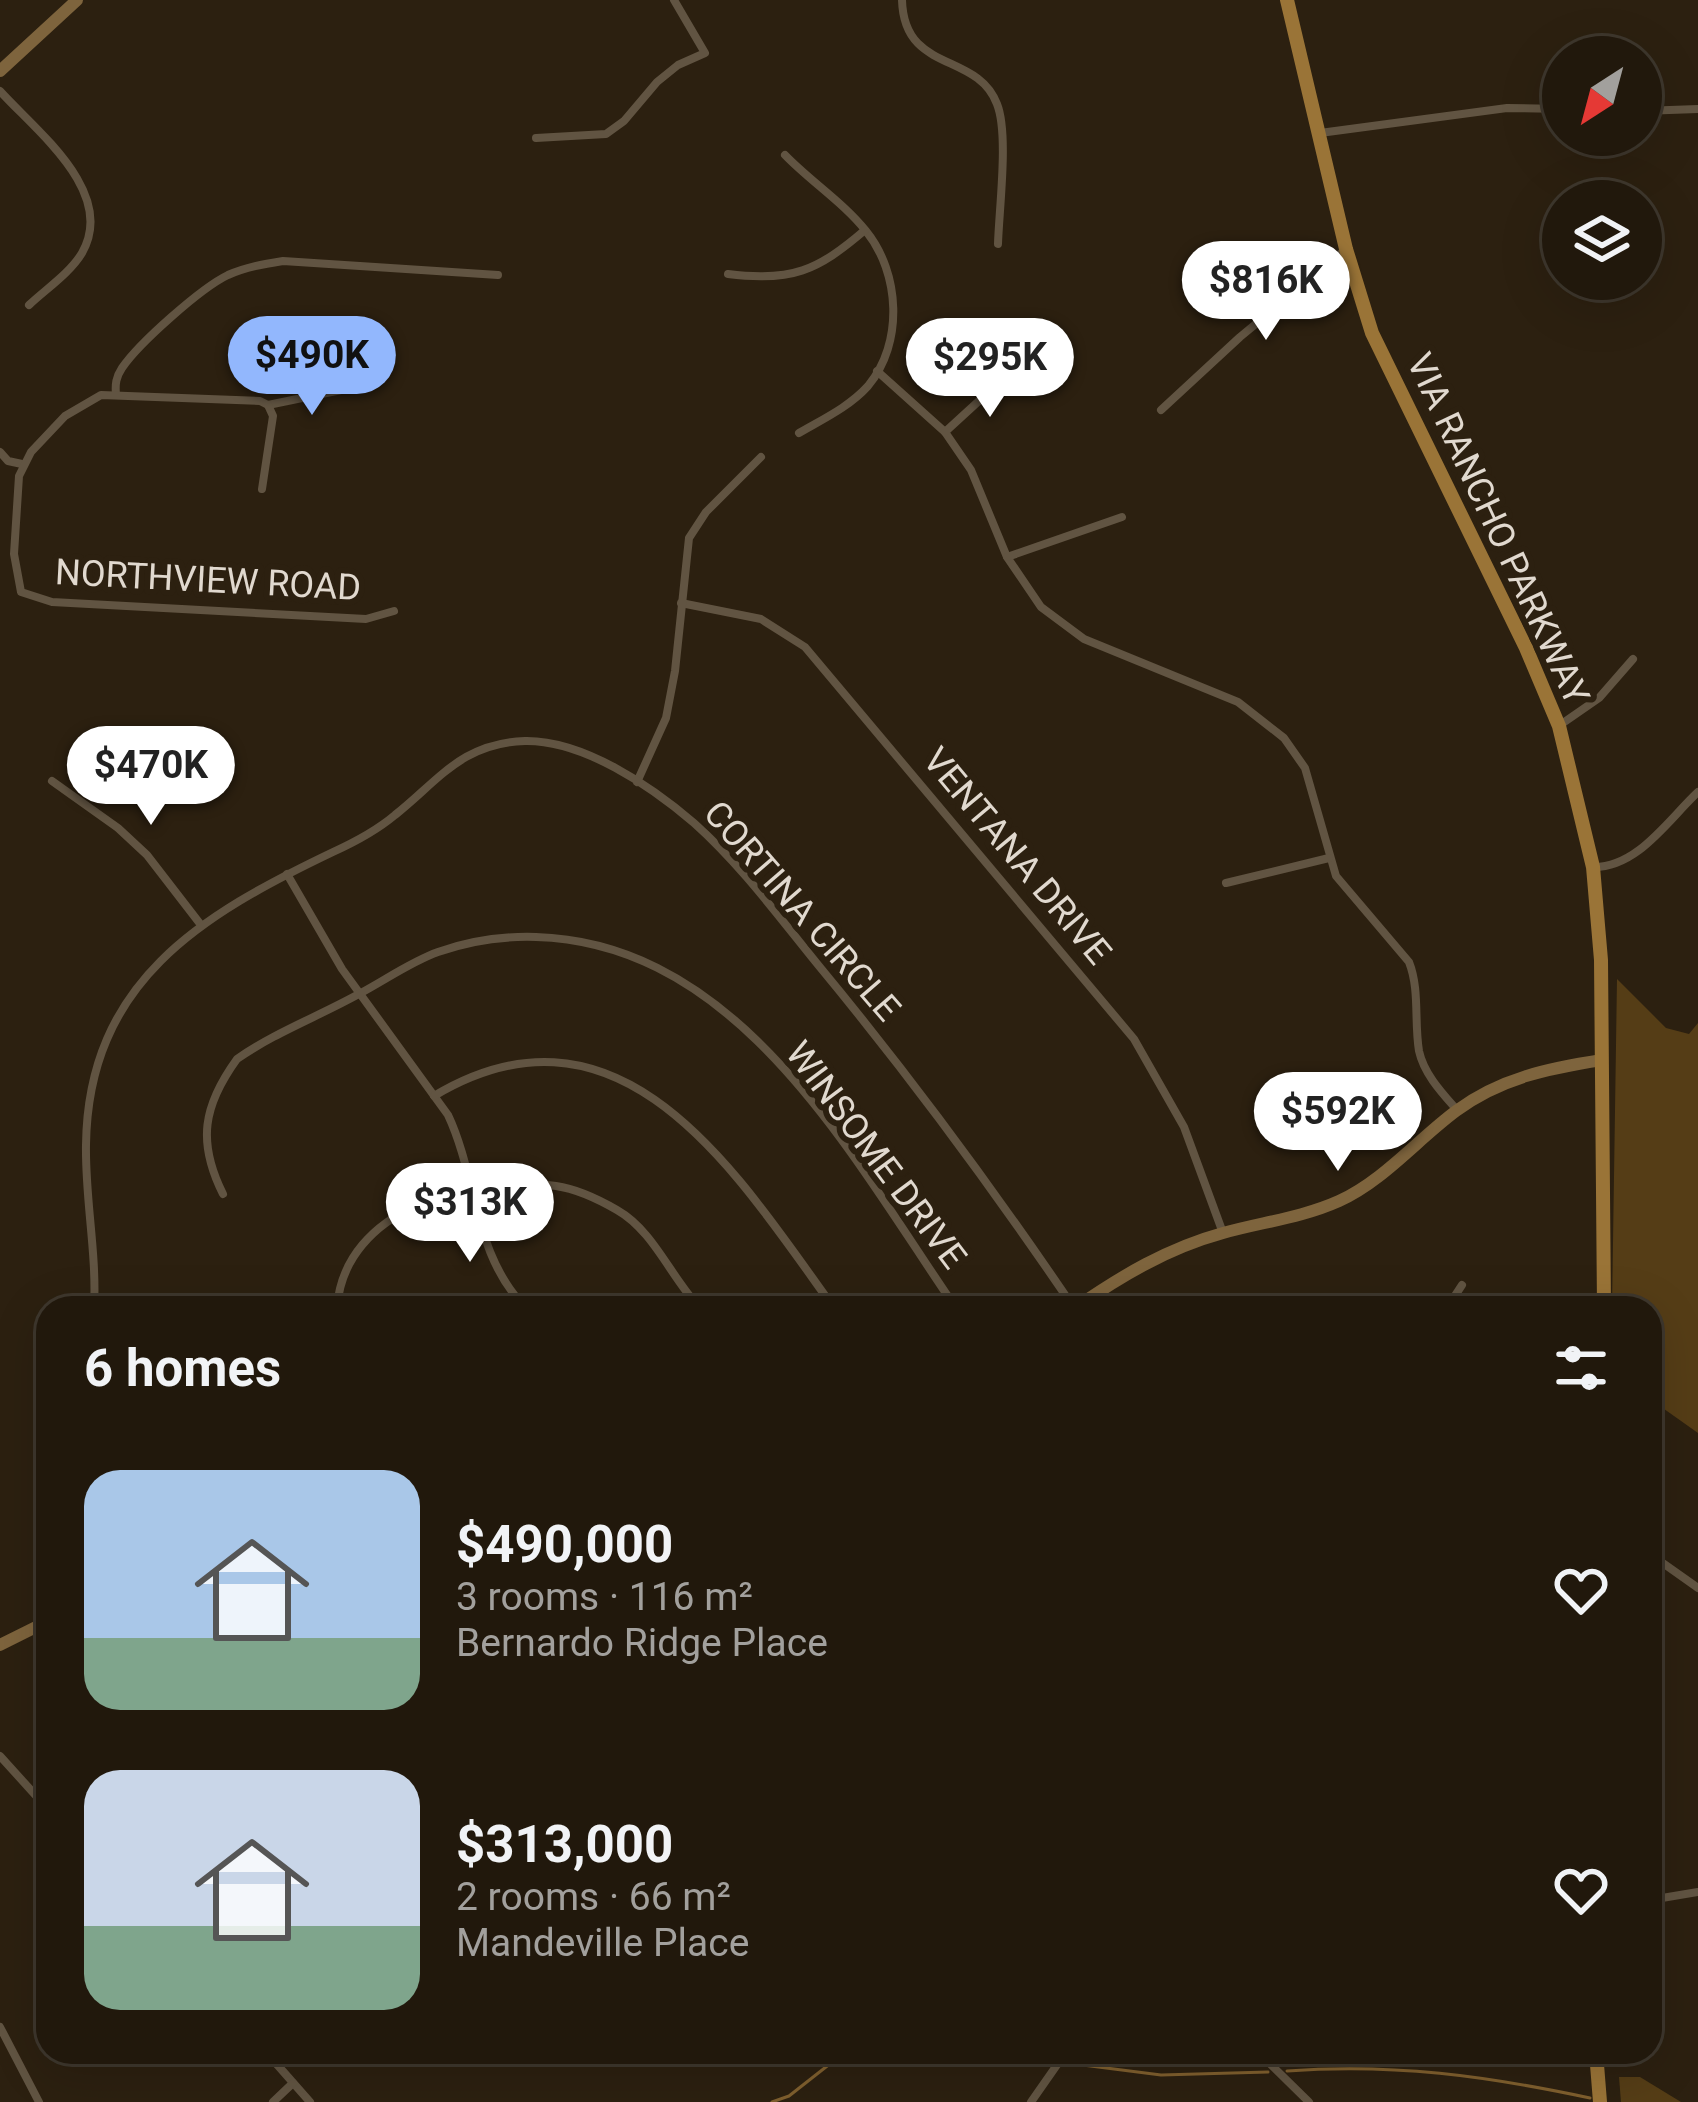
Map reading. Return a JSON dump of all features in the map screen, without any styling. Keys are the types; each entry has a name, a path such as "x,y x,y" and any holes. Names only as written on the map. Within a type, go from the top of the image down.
{"main road":[{"name":"VIA RANCHO PARKWAY","path":"1287,0 1346,249 1372,333 1526,648 1559,726 1593,867 1601,960 1604,1296"},
{"path":"1597,2064 1600,2102"}],"street":[{"path":"0,70 77,0"},
{"path":"536,138 605,134 624,121 657,82 678,65 705,53 674,0"},
{"path":"902,0 905,25 920,48 982,81 996,100 1001,122 998,244"},
{"path":"0,91 75,175 92,214 83,251 29,305"},
{"path":"1320,133 1507,108 1542,109"},
{"path":"1662,110 1698,109"},
{"path":"785,155 865,230 884,260 892,286 890,338 877,371 853,401 800,433"},
{"path":"728,274 765,279 801,274 831,260 865,230"},
{"path":"1161,410 1346,249"},
{"path":"116,395 121,369 136,352 208,287 252,266 283,261 498,275"},
{"path":"877,371 945,432 971,470 1024,587 1062,626 1238,702 1284,738 1310,783 1329,858 1352,898 1408,962 1420,1055 1436,1086 1457,1110"},
{"path":"945,432 1005,376"},
{"path":"0,452 8,461 22,464 65,416 87,401 116,395 268,405 346,388"},
{"path":"262,488 273,416 268,405"},
{"path":"637,782 666,718 689,538 706,512 760,457"},
{"name":"NORTHVIEW ROAD","path":"22,464 16,490 14,554 21,592 52,602 366,619 394,611"},
{"path":"1007,557 1122,517"},
{"name":"VENTANA DRIVE","path":"681,603 761,619 805,647 1134,1039 1184,1127 1223,1233"},
{"path":"1559,726 1599,698 1634,659"},
{"name":"CORTINA CIRCLE","path":"93,1296 86,1145 91,1095 106,1041 147,974 201,925 287,874 362,838 453,762 492,745 527,741 558,746 637,782 693,822 743,873 904,1069 1067,1296"},
{"path":"52,781 147,855 201,925"},
{"path":"1593,867 1622,861 1698,792"},
{"path":"1226,884 1329,858"},
{"path":"287,874 303,907 458,1137 485,1245 517,1296"},
{"name":"WINSOME DRIVE","path":"224,1194 207,1151 206,1134 216,1088 237,1059 436,952 514,937 573,938 648,961 718,1006 801,1089 948,1296"},
{"path":"1093,1296 1174,1249 1301,1216 1344,1199 1457,1110 1513,1079 1602,1060"},
{"path":"434,1096 488,1070 556,1062 601,1072 643,1091 680,1117 732,1166 826,1296"},
{"path":"341,1296 352,1263 374,1233 409,1207 471,1190 532,1184 558,1186 620,1211 641,1229 691,1296"},
{"path":"1455,1296 1462,1286"},
{"path":"1662,1562 1698,1588"},
{"path":"0,1645 36,1627"},
{"path":"0,1756 36,1796"},
{"path":"1662,1898 1698,1892"},
{"path":"0,2027 39,2102"},
{"path":"276,2064 310,2102"},
{"path":"1030,2102 1057,2064"},
{"path":"1270,2064 1309,2102"},
{"path":"273,2102 293,2083"}],"shaded area":[{"path":"1617,979 1666,1028 1689,1034 1698,1023 1698,1433 1662,1408 1662,1296 1612,1296"},
{"path":"1619,2077 1640,2077 1681,2102 1621,2102"}],"waterway":[{"path":"772,2102 789,2096 830,2064"},
{"path":"1075,2064 1161,2075 1268,2072"},
{"path":"1287,2071 1440,2073 1590,2098"}]}
